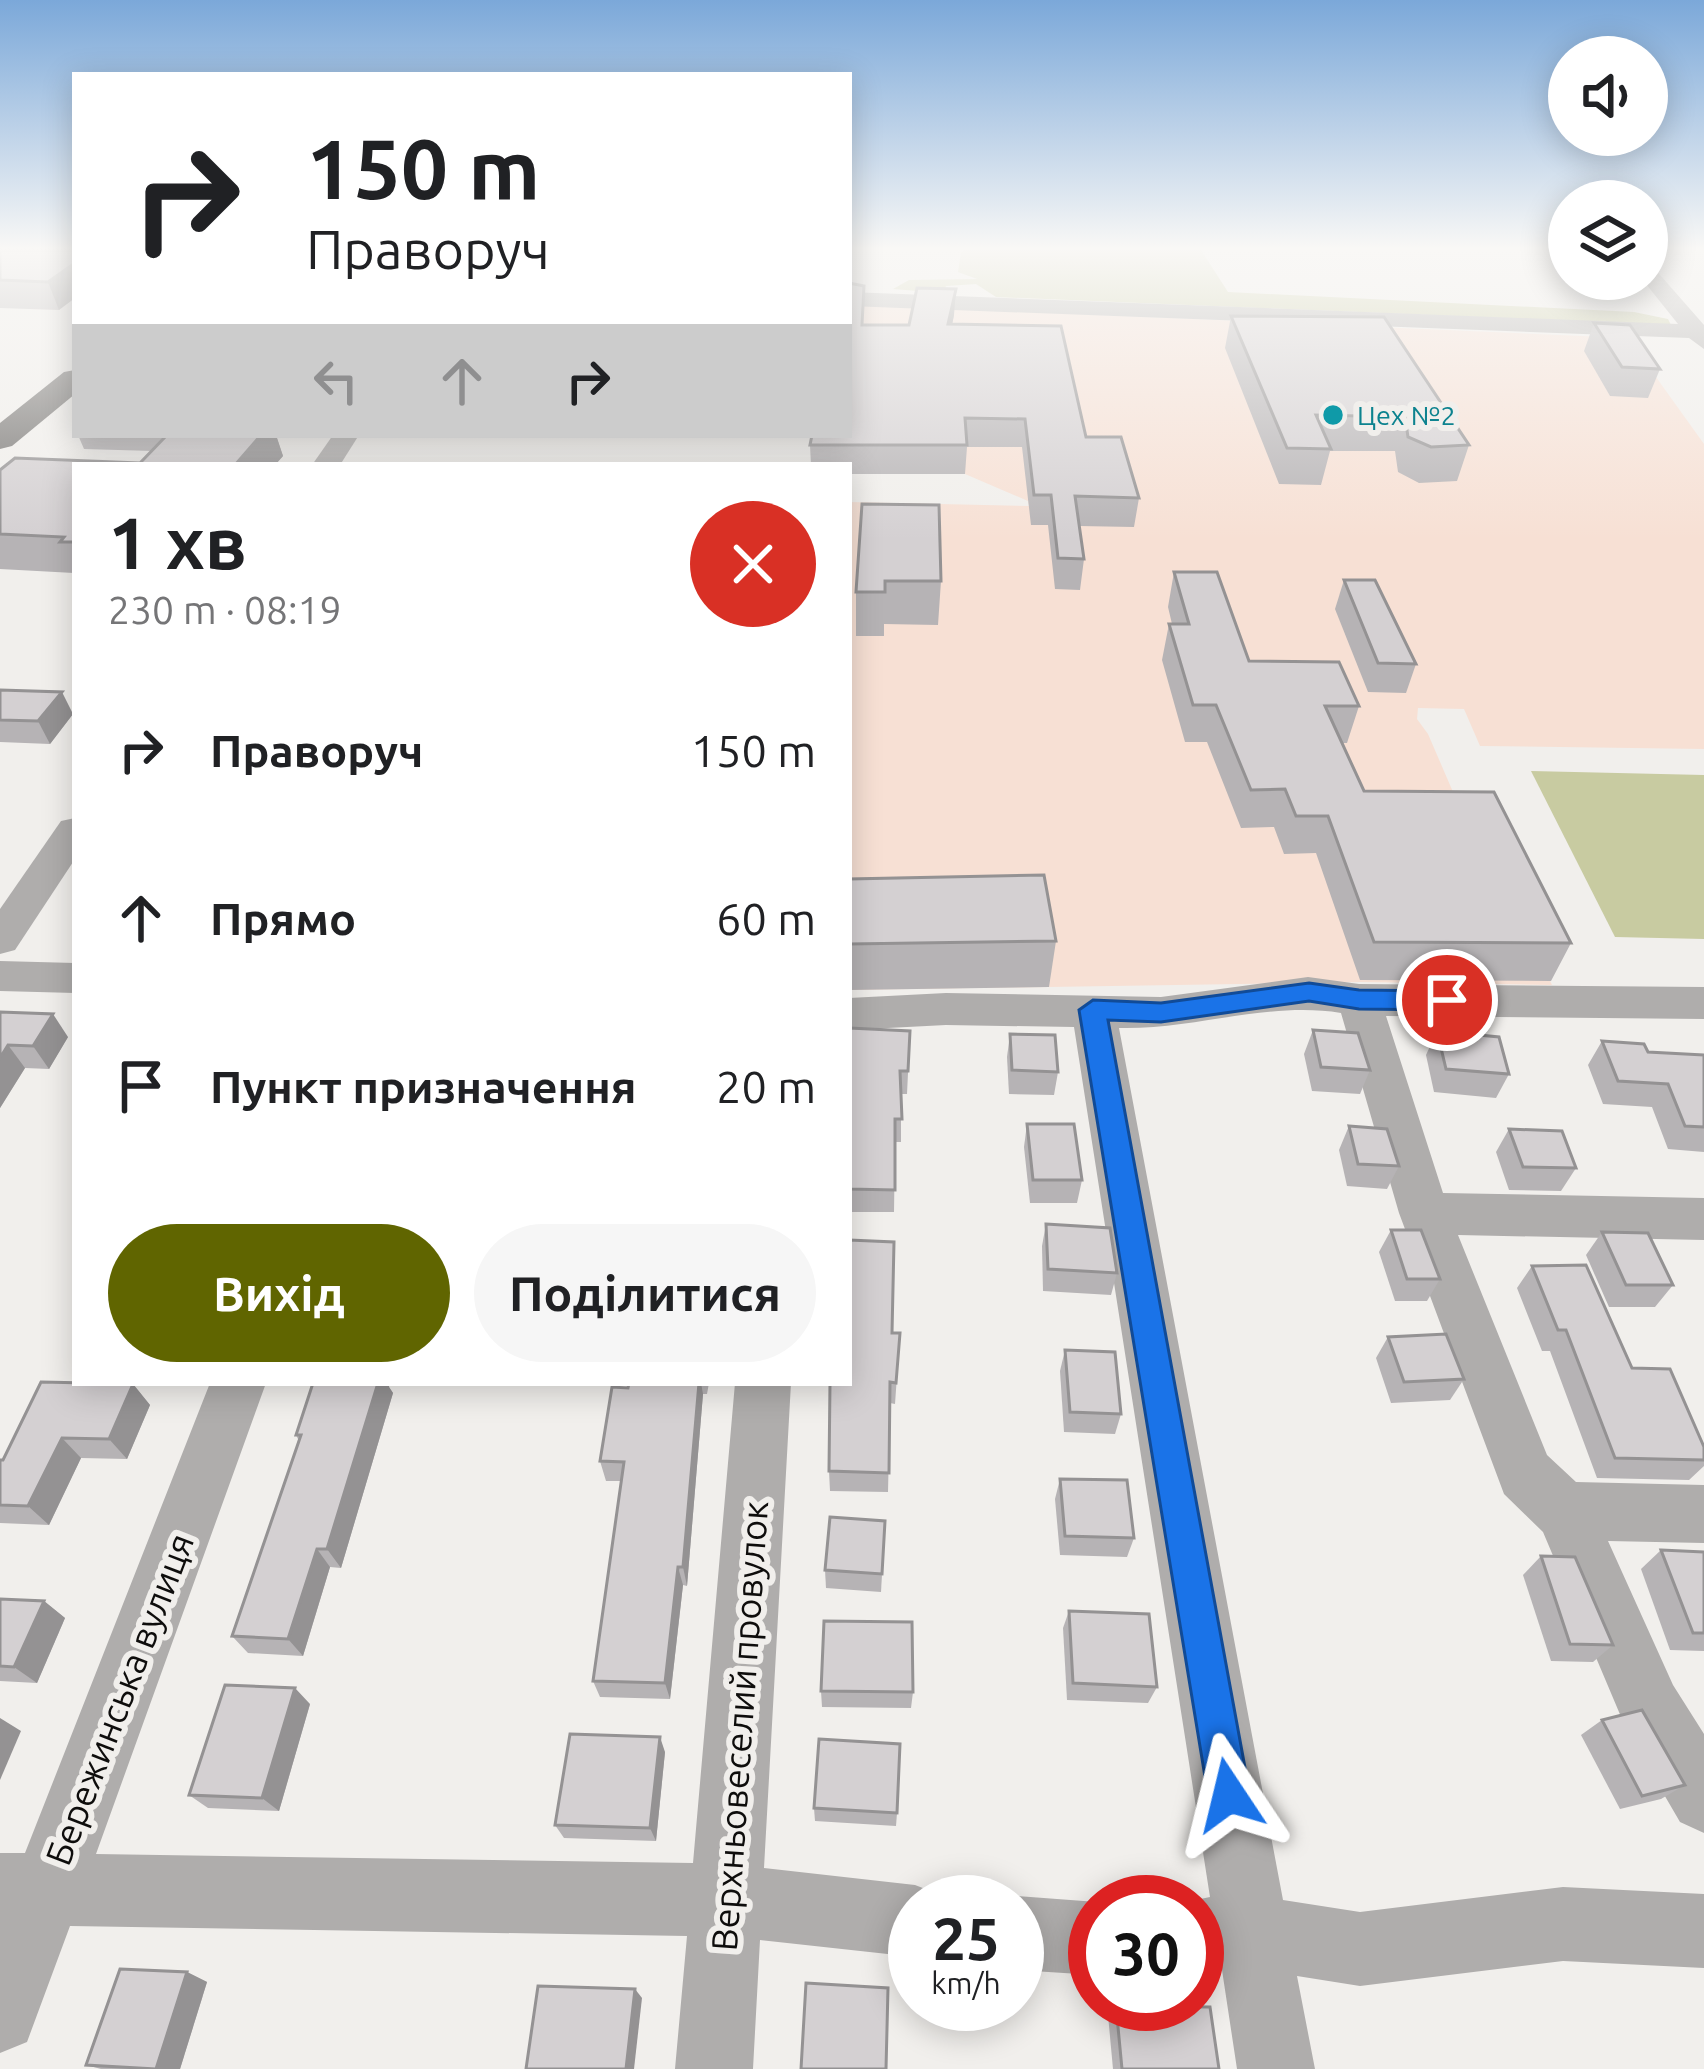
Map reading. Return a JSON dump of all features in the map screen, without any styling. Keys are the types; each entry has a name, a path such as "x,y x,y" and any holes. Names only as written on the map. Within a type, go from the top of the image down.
{"main road":[{"path":"0,439 72,381"}],"street":[{"path":"0,940 72,834"},
{"path":"0,976 72,978"},
{"path":"852,1014 946,1009 1161,1012 1309,992 1359,1000 1704,1003"},
{"path":"1359,1000 1424,1213 1525,1474 1564,1511 1650,1708 1704,1798"},
{"path":"1093,1010 1225,1933 1276,2069"},
{"path":"1424,1213 1704,1219"},
{"name":"Бережинська вулиця","path":"0,2015 24,1890 237,1386"},
{"name":"Верхньовеселий провулок","path":"714,2069 763,1386"},
{"path":"1564,1511 1704,1514"},
{"path":"24,1890 726,1900 888,1918"},
{"path":"1225,1933 1360,1948 1563,1924 1704,1930"}],"shaded area":[{"path":"852,347 1634,347 1704,444 1704,749 1480,746 1464,709 1418,708 1417,719 1469,829 1477,829 1552,985 1361,982 852,990 852,502 1029,506 1028,501 965,474 852,474 852,462 816,462 845,438 852,438"}],"green space":[{"path":"1531,771 1704,775 1704,939 1615,937"}],"building":[{"path":"852,347 1066,347 1086,437 1121,437 1139,498 1075,496 1084,559 1058,558 1051,495 1034,495 1025,419 965,418 967,445 810,445 811,438 852,438"},
{"path":"1244,347 1404,347 1469,445 1431,447 1408,437 1405,417 1316,415 1331,449 1287,448"},
{"path":"1609,347 1645,347 1660,369 1622,367"},
{"path":"164,438 258,438 238,462 141,462"},
{"path":"15,458 115,462 72,462 72,542 60,542 64,537 0,534 0,470"},
{"path":"862,504 939,505 941,581 885,581 885,592 856,592"},
{"path":"1174,572 1217,572 1249,661 1339,662 1359,706 1325,706 1364,791 1494,792 1571,943 1374,942 1328,816 1296,816 1285,789 1251,790 1216,705 1193,705 1169,624 1189,624"},
{"path":"1344,580 1375,580 1416,664 1378,663"},
{"path":"0,690 62,692 38,721 0,720"},
{"path":"1044,875 1056,941 852,944 852,879"},
{"path":"0,1012 53,1014 33,1046 8,1045 0,1058"},
{"path":"852,1028 910,1031 908,1071 900,1071 902,1119 895,1119 895,1190 852,1189"},
{"path":"1313,1030 1358,1033 1370,1070 1321,1067"},
{"path":"1437,1031 1499,1037 1509,1074 1446,1069"},
{"path":"1010,1034 1055,1035 1058,1072 1012,1070"},
{"path":"1602,1041 1644,1044 1648,1052 1704,1055 1704,1127 1685,1126 1668,1084 1618,1081"},
{"path":"1027,1124 1074,1124 1082,1180 1033,1180"},
{"path":"1349,1126 1387,1129 1399,1166 1358,1164"},
{"path":"1509,1129 1562,1131 1576,1168 1523,1167"},
{"path":"1046,1224 1110,1228 1117,1273 1048,1269"},
{"path":"1391,1230 1421,1230 1440,1279 1407,1279"},
{"path":"1602,1232 1648,1233 1673,1285 1626,1285"},
{"path":"852,1240 894,1242 892,1333 900,1333 896,1383 890,1382 889,1473 829,1471 830,1386 852,1386"},
{"path":"1586,1265 1632,1368 1670,1369 1704,1447 1704,1460 1615,1458 1566,1330 1558,1330 1532,1266"},
{"path":"1446,1334 1464,1379 1404,1382 1388,1337"},
{"path":"1065,1350 1115,1352 1121,1414 1070,1412"},
{"path":"41,1382 132,1386 109,1439 62,1438 28,1506 0,1505 3,1460"},
{"path":"312,1386 377,1386 327,1549 317,1549 288,1639 232,1636 301,1435 296,1435"},
{"path":"699,1386 683,1567 678,1567 665,1683 593,1681 624,1462 600,1461 612,1387"},
{"path":"1060,1479 1127,1480 1134,1538 1065,1536"},
{"path":"830,1517 885,1521 882,1574 825,1570"},
{"path":"1661,1550 1704,1552 1704,1633 1693,1633"},
{"path":"1541,1556 1575,1557 1613,1645 1570,1644"},
{"path":"0,1599 44,1601 14,1667 0,1666"},
{"path":"1069,1611 1149,1614 1157,1687 1073,1683"},
{"path":"824,1621 912,1622 913,1692 821,1691"},
{"path":"225,1685 295,1688 262,1798 189,1795"},
{"path":"1642,1710 1685,1785 1642,1796 1602,1720"},
{"path":"570,1734 660,1737 650,1828 555,1825"},
{"path":"819,1739 900,1744 897,1813 814,1808"},
{"path":"120,1969 187,1972 156,2069 86,2065"},
{"path":"806,1983 888,1988 886,2069 801,2069"},
{"path":"538,1986 635,1989 626,2069 526,2069"},
{"path":"1118,2031 1213,2031 1219,2069 1122,2069"}],"place":[{"name":"Цех №2","path":"1333,415"}],"route":[{"path":"1229,1795 1093,1010 1161,1012 1309,992 1359,1000 1447,1000"}]}
